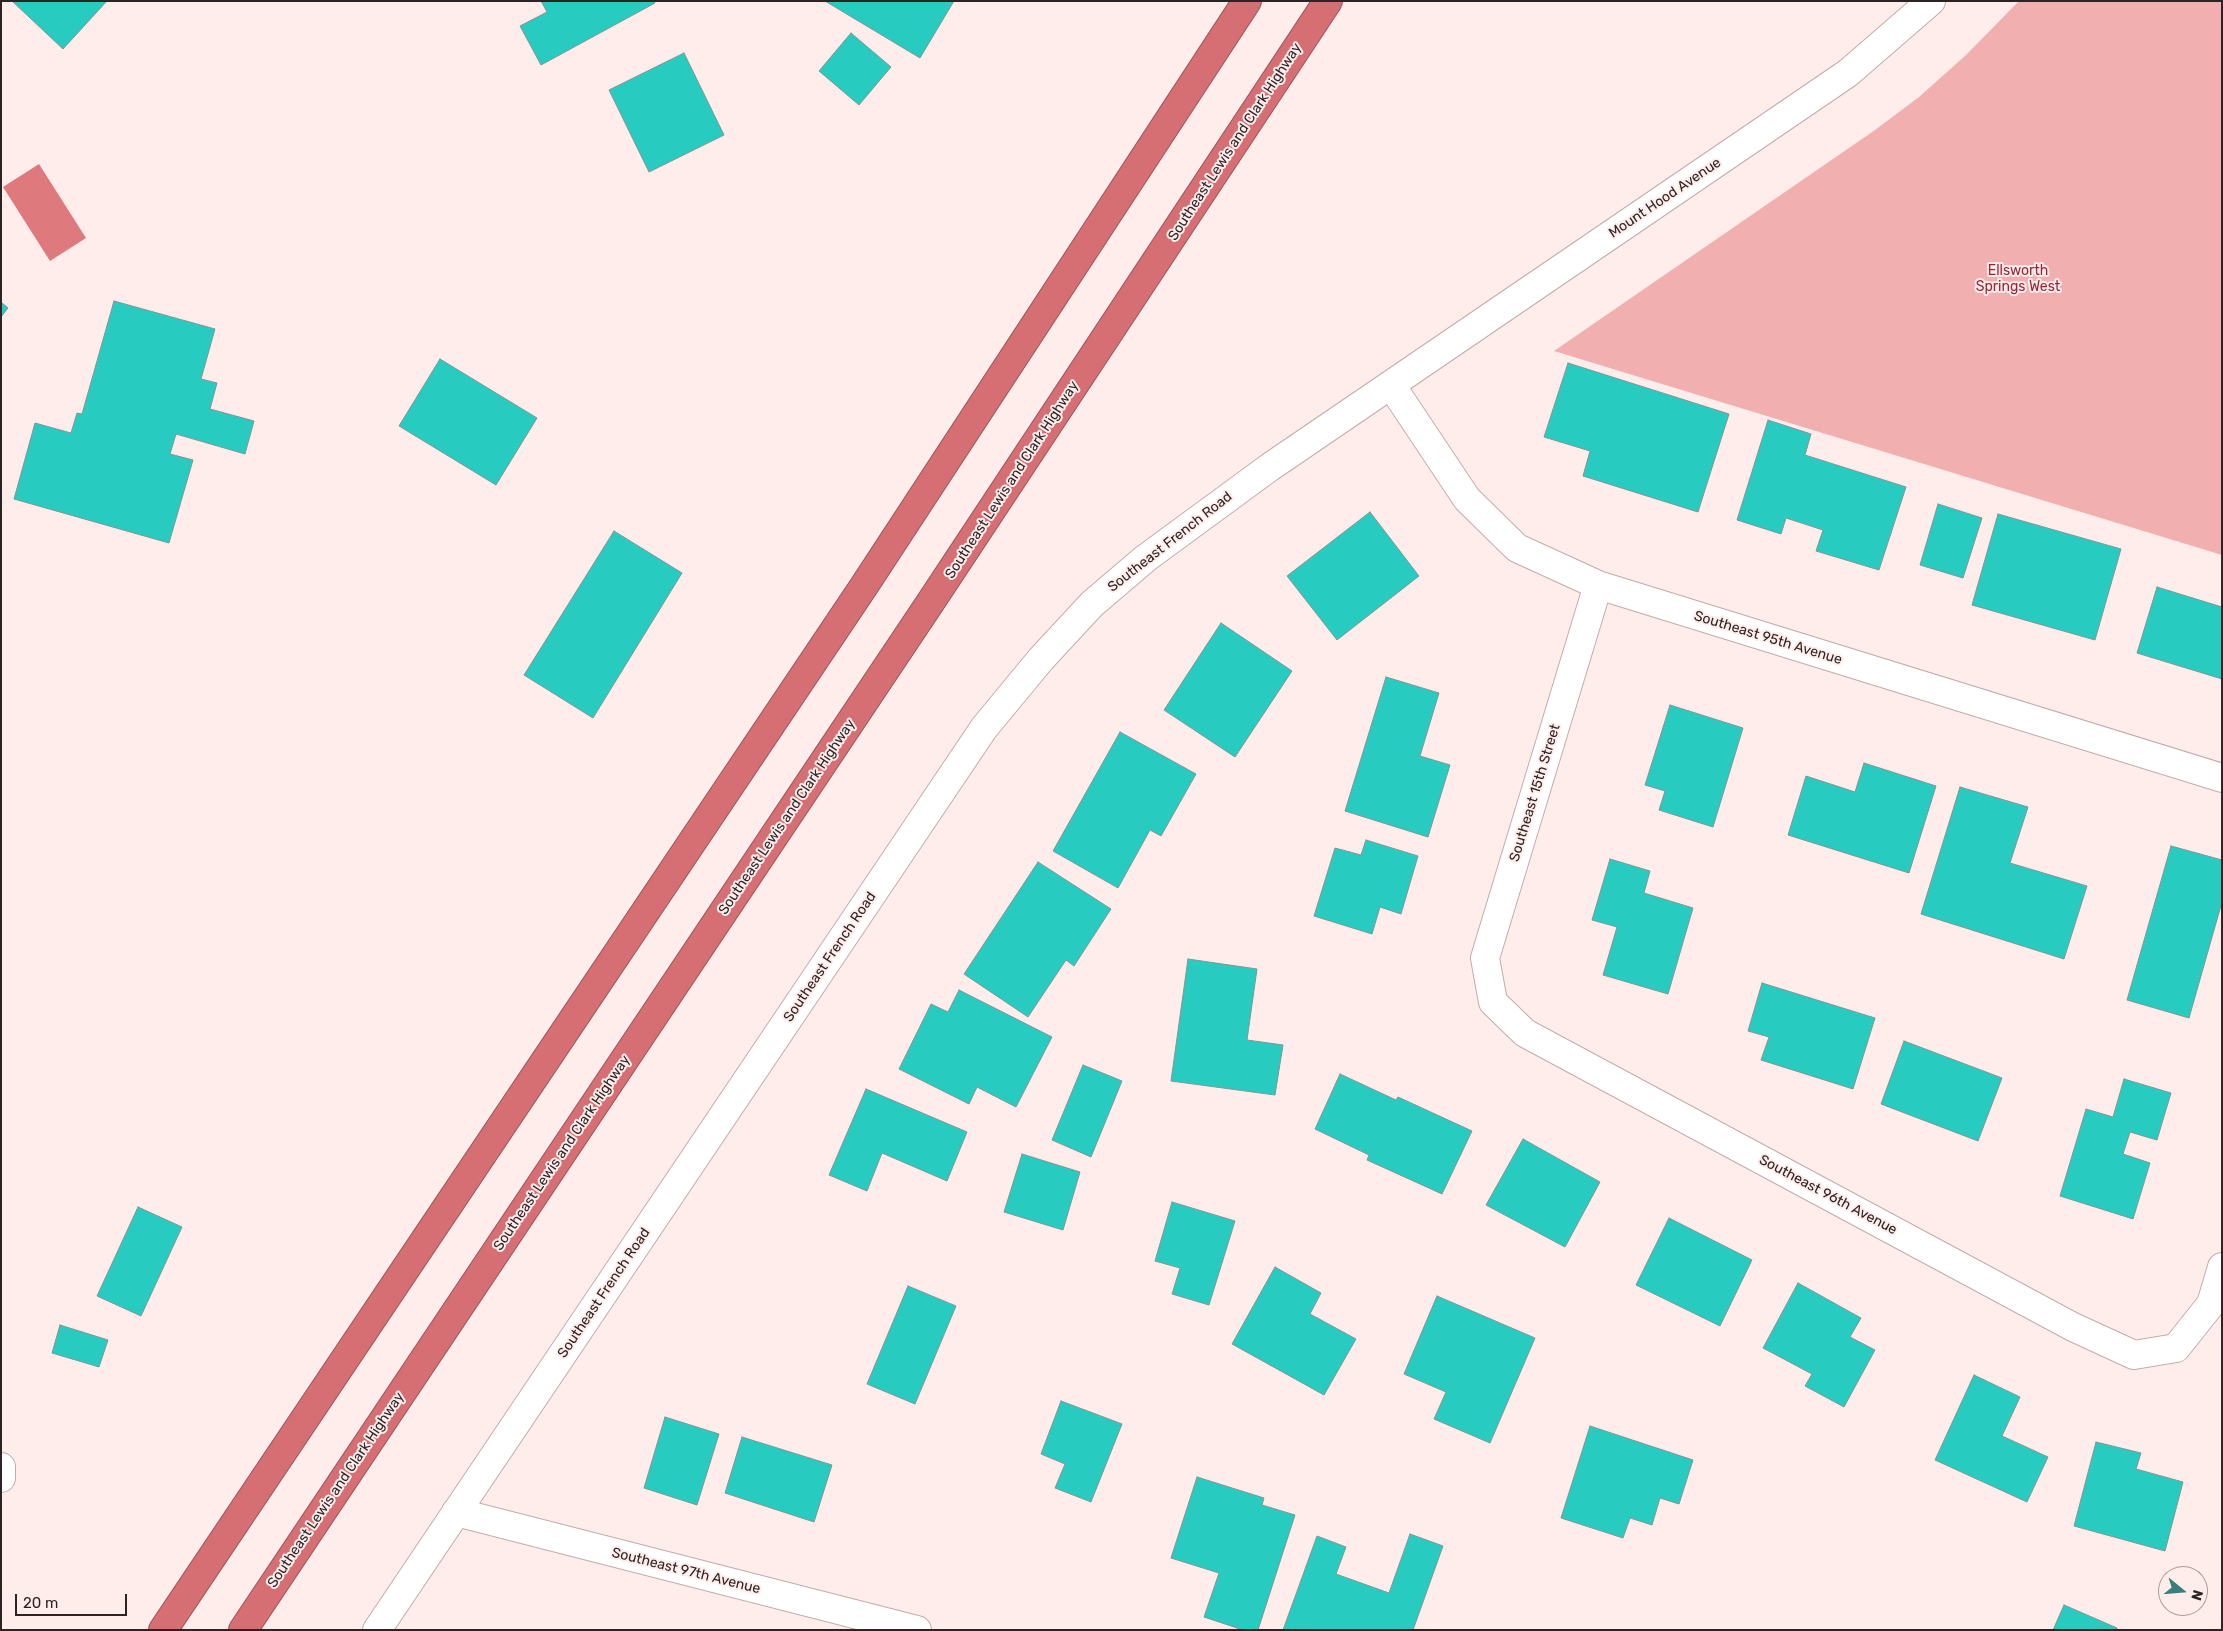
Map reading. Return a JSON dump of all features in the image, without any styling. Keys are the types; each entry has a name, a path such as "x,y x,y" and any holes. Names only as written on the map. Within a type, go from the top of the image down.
{"highway":[{"path":"163,1630 864,586 1248,1"},
{"name":"Southeast Lewis and Clark Highway","path":"242,1630 930,603 1328,1"}],"street":[{"name":"Mount Hood Avenue","path":"1391,385 1848,73 1932,1"},
{"name":"Southeast 95th Avenue","path":"1391,385 1467,499 1517,548 1598,585 2222,778"},
{"name":"Southeast French Road","path":"377,1630 984,728 1041,659 1092,604 1146,558 1270,467 1391,385"},
{"name":"Southeast 15th Street","path":"1493,1002 1485,958 1598,585"},
{"name":"Southeast 96th Avenue","path":"1493,1002 1526,1033 2073,1327 2134,1355 2176,1348 2211,1304 2222,1268"},
{"path":"1,1467 1,1478"},
{"name":"Southeast 97th Avenue","path":"456,1512 903,1628"}],"green space":[{"name":"Ellsworth Springs West","path":"2019,1 2222,1 2222,555 1554,351 1875,130 1919,97 1966,55"}],"shaded area":[{"path":"39,164 86,238 50,261 3,187"}],"building":[{"path":"12,1 107,1 63,49"},
{"path":"541,1 654,1 655,3 541,65 520,26 547,12"},
{"path":"825,1 954,1 920,58"},
{"path":"851,33 891,67 859,105 819,71"},
{"path":"684,53 724,135 649,172 609,90"},
{"path":"114,301 215,329 201,379 217,383 210,409 254,421 245,454 176,434 170,454 193,460 169,543 14,499 35,423 71,433 77,413 82,414"},
{"path":"1,302 8,308 1,317"},
{"path":"440,359 537,418 496,485 399,426"},
{"path":"1568,363 1729,414 1698,512 1583,476 1590,451 1544,437"},
{"path":"1768,420 1811,434 1805,455 1906,487 1879,570 1816,551 1823,530 1786,518 1781,534 1737,520"},
{"path":"1938,504 1982,518 1963,578 1920,565"},
{"path":"1370,512 1419,576 1337,640 1287,576"},
{"path":"1998,514 2121,549 2095,640 1972,605"},
{"path":"614,531 682,573 593,718 524,675"},
{"path":"2157,587 2222,607 2222,679 2137,653"},
{"path":"1221,623 1292,671 1235,757 1164,710"},
{"path":"1386,677 1439,693 1420,756 1450,765 1428,837 1345,811"},
{"path":"1670,705 1743,728 1713,827 1659,810 1665,791 1645,785"},
{"path":"1120,732 1196,774 1161,836 1150,830 1118,888 1053,851"},
{"path":"1864,763 1936,786 1909,873 1788,835 1806,776 1855,792"},
{"path":"1960,787 2028,807 2010,863 2087,886 2064,959 1921,914"},
{"path":"1366,840 1418,856 1401,914 1380,907 1372,934 1314,916 1335,848 1361,855"},
{"path":"2171,846 2222,860 2222,902 2189,1018 2127,1000"},
{"path":"1610,859 1650,871 1644,893 1693,908 1668,994 1603,975 1617,927 1592,920"},
{"path":"1038,862 1111,909 1074,966 1066,960 1028,1017 964,974"},
{"path":"1188,959 1257,969 1247,1040 1283,1045 1275,1095 1171,1081"},
{"path":"1762,983 1875,1018 1853,1089 1761,1060 1769,1037 1748,1031"},
{"path":"959,990 1052,1037 1016,1107 977,1087 969,1104 899,1069 931,1004 948,1012"},
{"path":"1904,1041 2002,1078 1978,1141 1881,1104"},
{"path":"1083,1065 1122,1081 1091,1157 1052,1140"},
{"path":"1340,1074 1396,1100 1398,1097 1472,1131 1442,1194 1367,1160 1369,1155 1315,1129"},
{"path":"2124,1079 2171,1093 2157,1140 2130,1132 2123,1154 2150,1163 2133,1219 2060,1196 2086,1109 2113,1117"},
{"path":"866,1089 967,1132 947,1181 882,1153 867,1191 829,1175"},
{"path":"1523,1139 1600,1182 1565,1247 1486,1205"},
{"path":"1022,1154 1080,1172 1063,1230 1004,1212"},
{"path":"1172,1202 1235,1221 1209,1305 1172,1294 1180,1268 1155,1261"},
{"path":"138,1207 182,1227 141,1316 97,1296"},
{"path":"1669,1218 1752,1260 1720,1326 1636,1285"},
{"path":"1275,1267 1321,1293 1310,1314 1356,1339 1324,1395 1232,1344"},
{"path":"1798,1283 1861,1318 1850,1337 1875,1350 1844,1407 1805,1386 1812,1374 1763,1348"},
{"path":"908,1286 956,1306 915,1404 867,1384"},
{"path":"1437,1296 1535,1338 1490,1443 1434,1419 1446,1392 1404,1374"},
{"path":"60,1325 108,1340 99,1367 52,1353"},
{"path":"1974,1375 2020,1397 2002,1436 2048,1457 2027,1502 1935,1460"},
{"path":"1061,1401 1122,1424 1091,1502 1055,1488 1065,1464 1041,1454"},
{"path":"665,1417 719,1434 697,1505 644,1488"},
{"path":"1590,1426 1693,1460 1679,1504 1660,1498 1652,1525 1630,1518 1623,1538 1561,1518"},
{"path":"742,1437 832,1465 814,1522 725,1493"},
{"path":"2096,1442 2141,1453 2136,1469 2183,1482 2165,1551 2074,1526"},
{"path":"1197,1477 1264,1498 1262,1505 1295,1515 1258,1630 1243,1630 1204,1617 1219,1573 1171,1558"},
{"path":"1410,1534 1443,1546 1413,1630 1283,1630 1317,1536 1346,1547 1336,1574 1389,1593"},
{"path":"2064,1605 2117,1628 2117,1630 2053,1630"}]}
